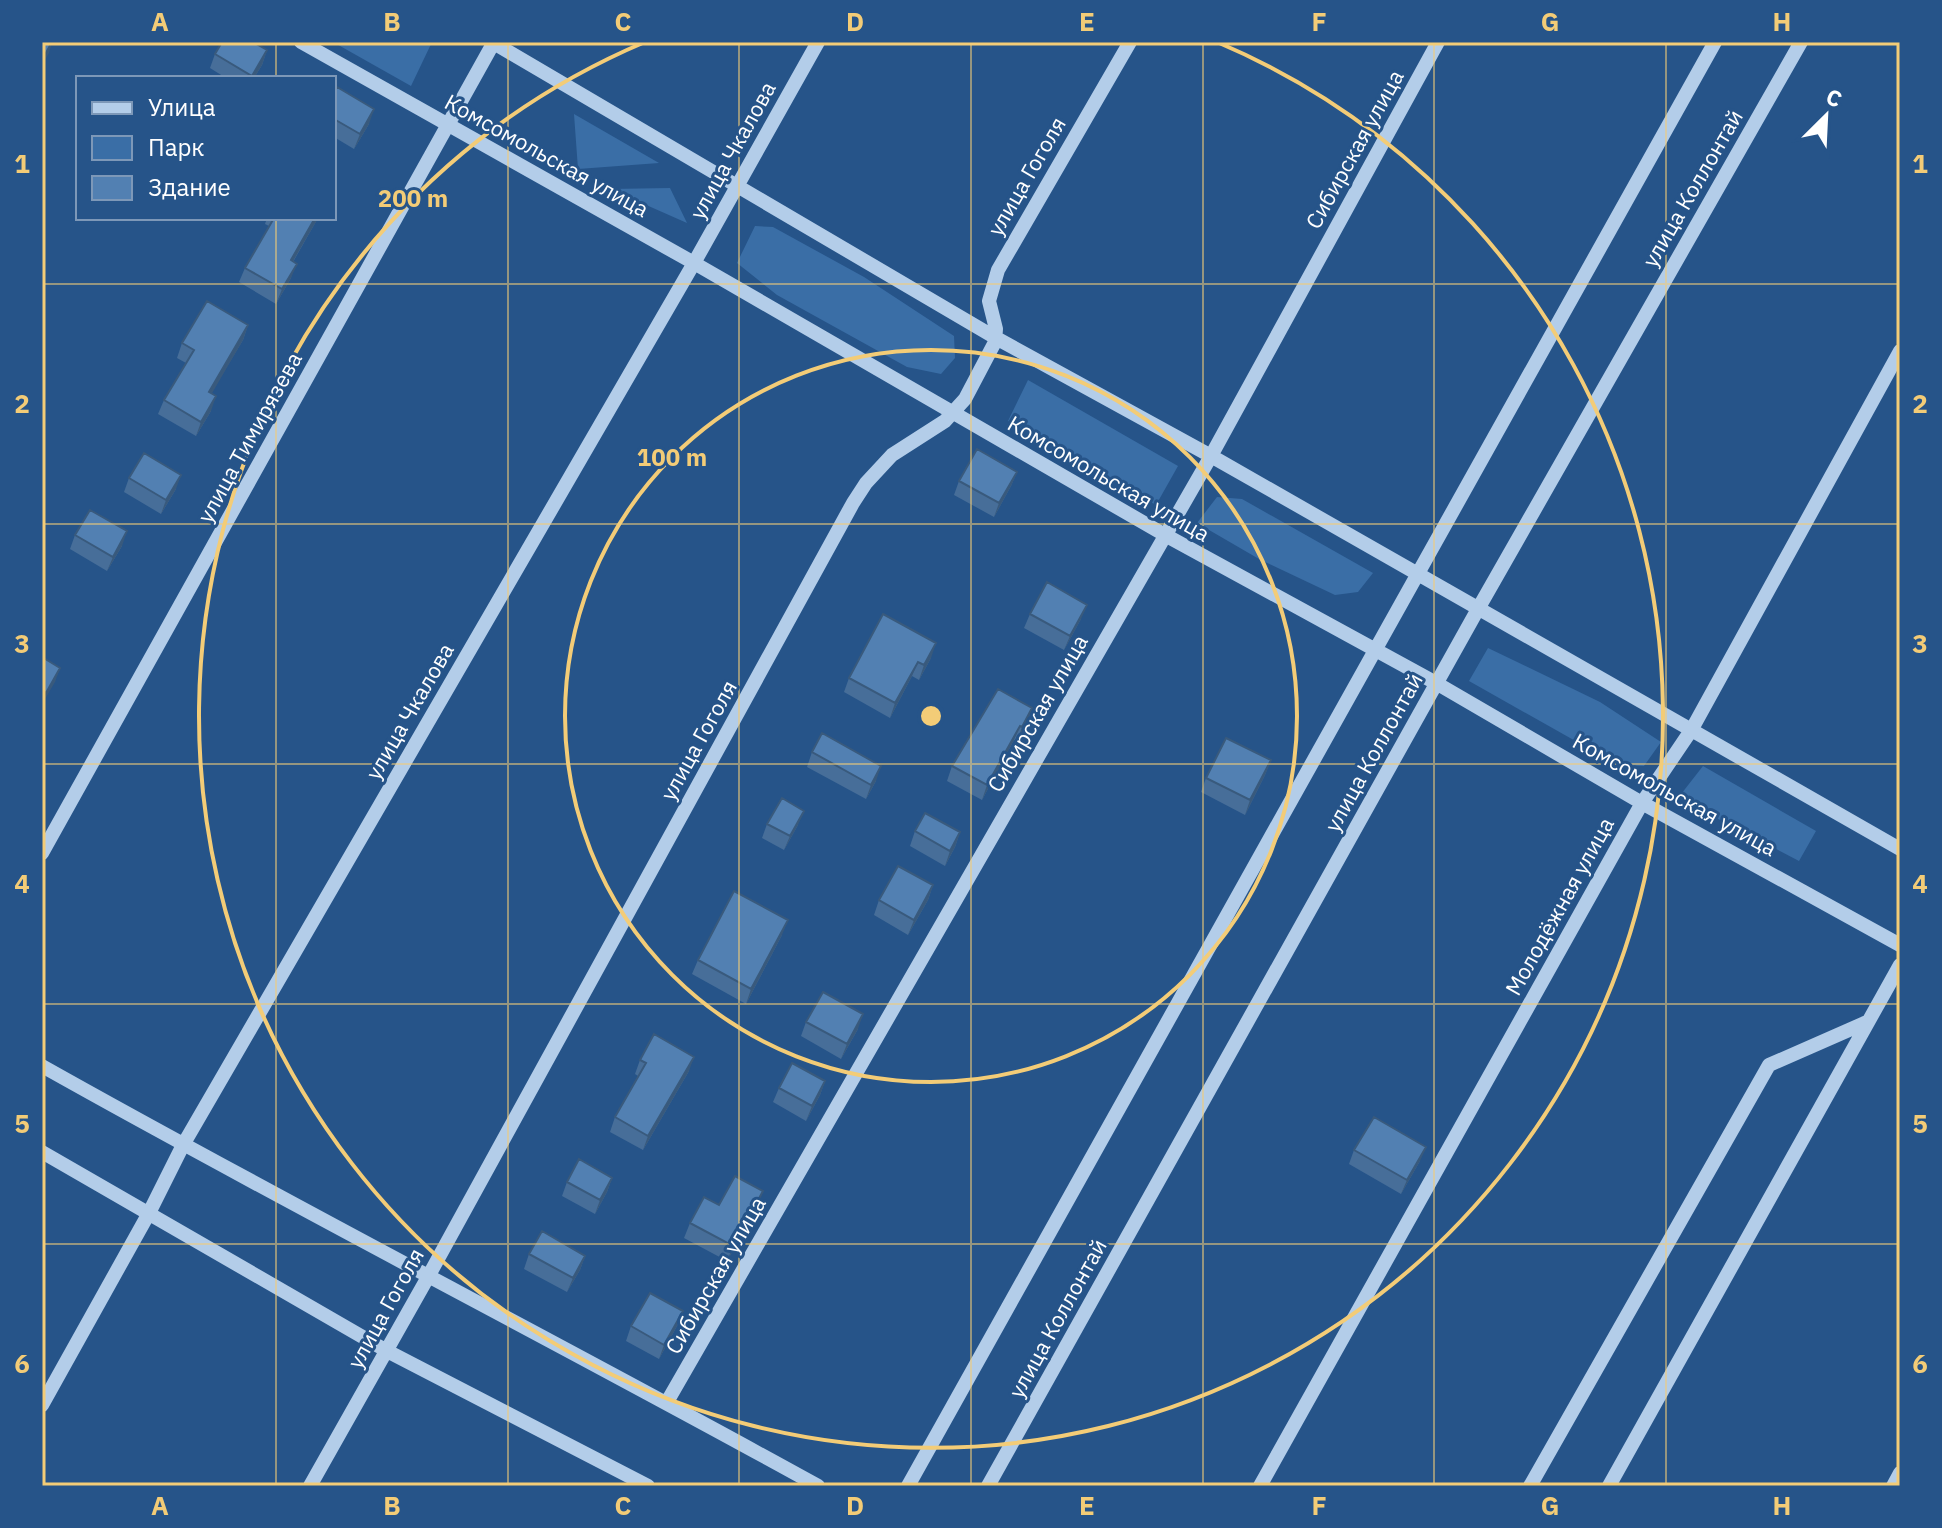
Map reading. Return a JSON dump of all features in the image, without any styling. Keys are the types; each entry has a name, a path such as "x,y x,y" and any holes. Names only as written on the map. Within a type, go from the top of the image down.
{"street":[{"name":"Комсомольская улица","path":"301,42 694,263 1165,535 1436,683 1642,803 1900,945"},
{"name":"улица Тимирязева","path":"42,853 493,42"},
{"path":"493,42 996,338 1211,456 1900,849"},
{"name":"улица Чкалова","path":"42,1405 149,1213 183,1145 694,263 818,42"},
{"name":"улица Гоголя","path":"310,1486 853,503 866,483 892,455 934,429 953,414 965,399 996,338 989,301 998,270 1130,42"},
{"name":"Сибирская улица","path":"667,1402 1211,456 1438,42"},
{"path":"908,1486 1715,42"},
{"name":"улица Коллонтай","path":"988,1486 1436,683 1801,42"},
{"name":"Молодёжная улица","path":"1260,1486 1642,803 1692,729 1900,351"},
{"path":"1609,1486 1900,965"},
{"path":"1530,1486 1769,1065 1867,1022"},
{"path":"42,1066 818,1486"},
{"path":"42,1152 387,1351 639,1484"},
{"path":"1893,1486 1900,1473"}],"green space":[{"path":"333,42 432,42 411,86"},
{"path":"574,114 659,163 578,169"},
{"path":"670,188 687,223 610,189"},
{"path":"755,226 773,227 864,277 954,336 955,358 941,374 907,367 777,295 737,263"},
{"path":"1028,380 1178,466 1156,505 1008,421"},
{"path":"1217,497 1242,499 1373,573 1358,592 1335,595 1259,559 1197,523"},
{"path":"1488,648 1600,702 1661,742 1644,766 1618,765 1469,681"},
{"path":"1703,766 1816,831 1799,861 1678,798"}],"building":[{"path":"42,42 52,42 42,60"},
{"path":"222,42 253,42 267,50 252,76 215,54"},
{"path":"336,89 374,109 360,134 336,120"},
{"path":"273,220 314,220 291,260 297,264 282,289 245,268"},
{"path":"207,301 248,325 209,392 216,396 201,422 164,400 194,350 182,343"},
{"path":"977,449 1017,472 999,503 959,481"},
{"path":"144,453 181,475 166,500 129,478"},
{"path":"90,510 127,531 113,557 75,535"},
{"path":"1047,582 1087,605 1070,636 1030,614"},
{"path":"883,614 936,643 924,665 918,662 895,703 849,678"},
{"path":"42,657 60,668 46,693 42,691"},
{"path":"998,689 1032,708 987,785 952,766"},
{"path":"822,733 881,766 871,785 812,752"},
{"path":"1226,738 1271,760 1250,800 1206,778"},
{"path":"782,798 804,811 790,836 767,824"},
{"path":"925,813 960,832 950,851 915,831"},
{"path":"898,866 933,885 914,920 879,900"},
{"path":"734,891 788,920 751,989 698,960"},
{"path":"823,992 863,1014 847,1044 806,1022"},
{"path":"654,1034 694,1057 648,1136 615,1117 646,1063 640,1060"},
{"path":"792,1063 825,1081 812,1106 779,1088"},
{"path":"1374,1117 1426,1147 1407,1180 1354,1150"},
{"path":"579,1159 612,1178 600,1200 567,1182"},
{"path":"735,1176 763,1191 733,1246 690,1223 704,1197 719,1205"},
{"path":"542,1231 585,1256 573,1278 529,1254"},
{"path":"650,1293 683,1311 664,1345 631,1326"}]}
